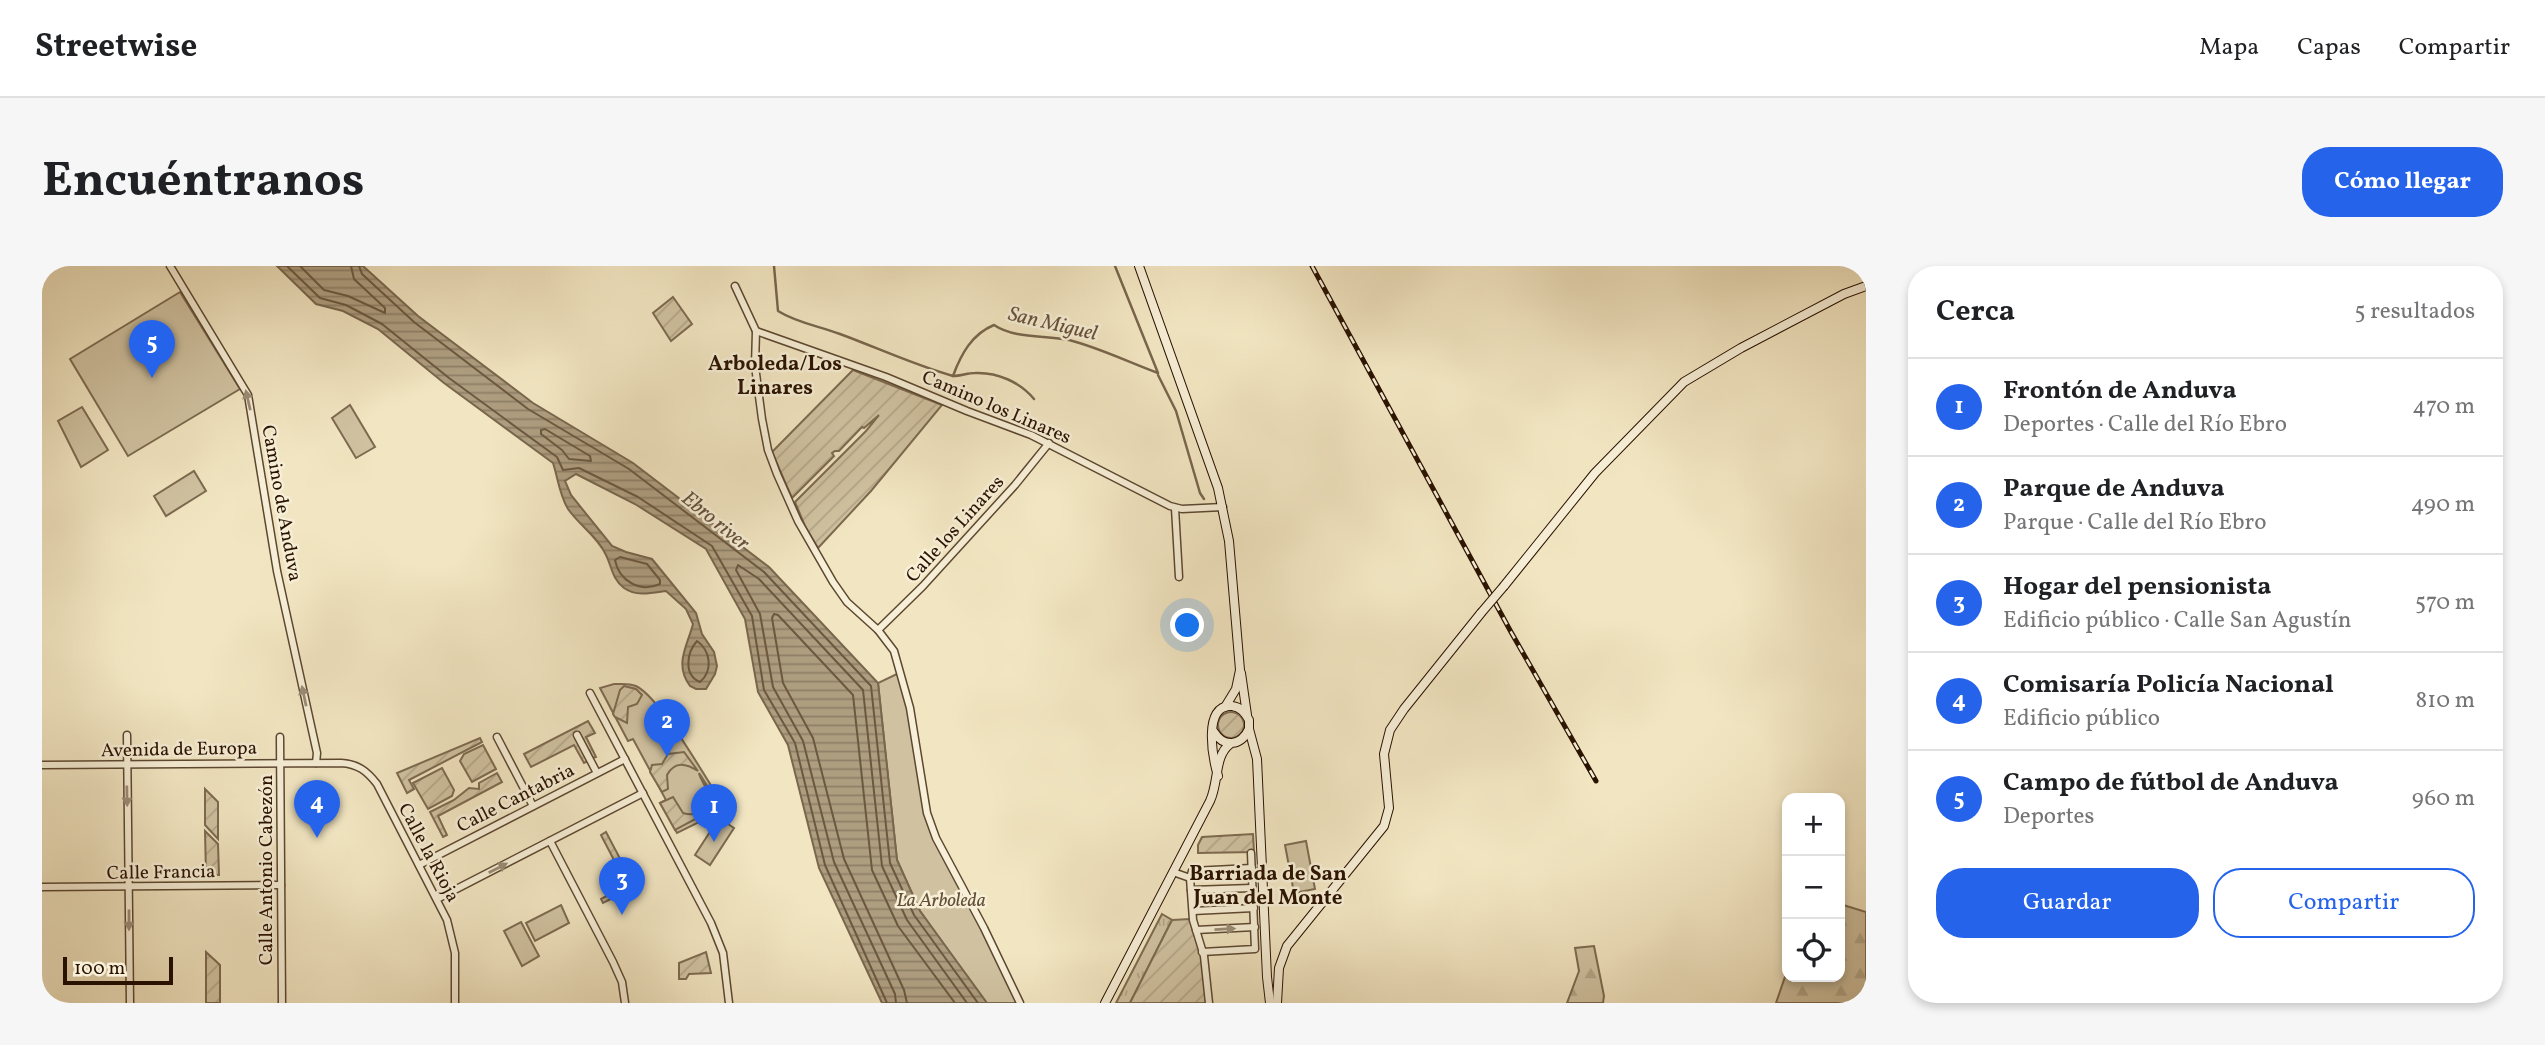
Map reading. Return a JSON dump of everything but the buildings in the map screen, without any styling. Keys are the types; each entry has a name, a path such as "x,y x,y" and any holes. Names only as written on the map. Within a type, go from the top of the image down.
{"main road":[{"path":"1139,266 1223,507 1229,541 1240,670 1249,729 1257,759 1270,1003"},
{"path":"1277,1003 1279,968 1287,946 1384,826 1389,807 1384,754 1390,730 1404,709 1595,473 1684,382 1741,348 1831,301 1866,286"},
{"path":"1218,776 1213,754 1213,719 1225,707 1236,689 1240,670"},
{"path":"1225,707 1237,708 1247,715"},
{"path":"1105,1003 1177,873 1210,801 1221,754 1249,729"},
{"path":"1214,732 1220,740 1250,747 1257,759"}],"street":[{"name":"Camino de Anduva","path":"170,266 248,395 277,571 317,753 316,763"},
{"path":"735,286 756,331 755,366 762,419 768,450 777,474 798,521 833,582 847,602 878,630 894,651 909,708 923,797 930,822 1020,1003"},
{"name":"Camino los Linares","path":"756,331 886,377 1049,443 1175,508 1223,507"},
{"name":"Calle los Linares","path":"878,630 923,586 1015,485 1049,443"},
{"path":"1175,508 1179,577"},
{"path":"590,694 712,925 723,953 729,1003"},
{"path":"127,735 130,1003"},
{"path":"577,735 597,773"},
{"name":"Calle Antonio Cabezón","path":"280,737 282,1003"},
{"path":"497,737 533,806"},
{"name":"Calle Cantabria","path":"419,865 625,759"},
{"name":"Avenida de Europa","path":"42,765 316,763"},
{"name":"Calle la Rioja","path":"316,763 349,764 365,770 377,784 447,920 454,940 455,1003"},
{"path":"437,899 643,793"},
{"path":"550,841 613,961 622,982 625,1003"},
{"path":"1202,952 1255,949 1251,852"},
{"path":"1209,1003 1202,952 1192,911 1192,871 1252,868"},
{"path":"1177,873 1190,878"},
{"path":"1191,890 1252,888 1263,884"},
{"name":"Calle Francia","path":"42,887 281,885"},
{"path":"1252,888 1255,894 1263,895"},
{"path":"1192,911 1254,908"},
{"path":"1196,930 1255,928"}],"green space":[{"path":"180,292 240,389 128,456 70,359"},
{"path":"673,297 692,324 671,341 653,313"},
{"path":"853,370 942,405 871,491 818,548 795,502 879,415 862,427 839,451 832,453 834,456 792,498 772,452"},
{"path":"350,405 375,447 356,458 332,418"},
{"path":"82,407 108,450 81,467 58,421"},
{"path":"194,471 206,491 166,516 154,496"},
{"name":"La Arboleda","path":"901,672 927,813 1020,1003 986,1003 920,911 897,860 878,683"},
{"path":"614,684 636,686 658,706 725,808 707,817 708,820 677,833 660,803 666,800 633,739 628,741 600,688"},
{"path":"624,686 636,689 642,695 637,704 628,707 627,723 613,714 620,690"},
{"path":"1231,712 1240,716 1244,725 1240,734 1231,738 1222,734 1218,725 1222,716"},
{"path":"588,721 595,733 586,737 596,757 593,758 579,732 574,735 588,761 584,763 574,745 531,767 524,754"},
{"path":"480,738 482,742 409,780 414,789 407,793 397,773"},
{"path":"483,745 496,769 472,782 460,761 464,754"},
{"path":"684,752 698,771 685,765 677,765 667,775 668,789 662,792 650,772 652,765 662,764 668,754"},
{"path":"442,768 454,790 452,796 428,809 413,783"},
{"path":"497,773 502,782 438,816 447,835 443,837 430,812 454,800 469,788 479,789 479,783"},
{"path":"699,773 720,806 675,830 660,803 673,797 683,813 698,813 706,808 709,799"},
{"path":"205,789 218,802 218,839 205,825"},
{"path":"719,818 734,828 710,865 695,855"},
{"path":"205,831 218,844 219,875 206,875"},
{"path":"606,832 635,887 603,903 601,899 627,885 601,835"},
{"path":"1253,834 1254,852 1198,853 1202,837"},
{"path":"1306,841 1315,889 1294,893 1285,845"},
{"path":"561,905 569,923 535,941 526,923"},
{"path":"1845,906 1866,912 1866,1003 1776,1003 1783,982 1845,982"},
{"path":"1162,914 1172,920 1130,1003 1116,1003"},
{"path":"1190,919 1201,956 1207,1003 1130,1003 1172,920"},
{"path":"521,922 539,956 522,966 504,931"},
{"path":"1594,946 1603,1003 1567,1003 1579,971 1575,948"},
{"path":"206,952 220,965 220,1003 206,1003"},
{"path":"706,952 711,973 689,974 686,979 679,979 679,963"}],"water":[{"path":"277,266 363,266 418,316 533,403 633,463 769,567 878,683 897,860 920,911 987,1003 882,1003 819,868 788,745 758,692 745,619 706,549 635,504 576,474 565,481 571,495 612,546 652,559 696,613 702,634 714,652 717,666 706,689 696,689 690,686 685,678 682,663 693,624 686,609 666,591 639,593 629,591 620,584 603,549 568,509 553,463 444,383 378,329 343,311 316,304"}],"waterway":[{"name":"San Miguel","path":"774,266 778,311 953,376 968,346 979,334 994,325 1011,333 1080,343 1158,373 1115,266"},
{"path":"953,376 975,373 1000,376 1015,383 1034,399"},
{"path":"1158,375 1176,411 1204,499"}],"railway":[{"path":"1312,266 1511,632 1596,781"}],"place":[{"name":"Campo de fútbol de Anduva","path":"152,378"},
{"name":"Parque de Anduva","path":"667,757"},
{"name":"Comisaría Policía Nacional","path":"317,838"},
{"name":"Frontón de Anduva","path":"714,842"},
{"name":"Hogar del pensionista","path":"622,915"}],"district":[{"name":"Arboleda/Los Linares","path":"775,375"},
{"name":"Barriada de San Juan del Monte","path":"1268,885"}],"water label":[{"name":"Ebro river","path":"716,520"}]}
